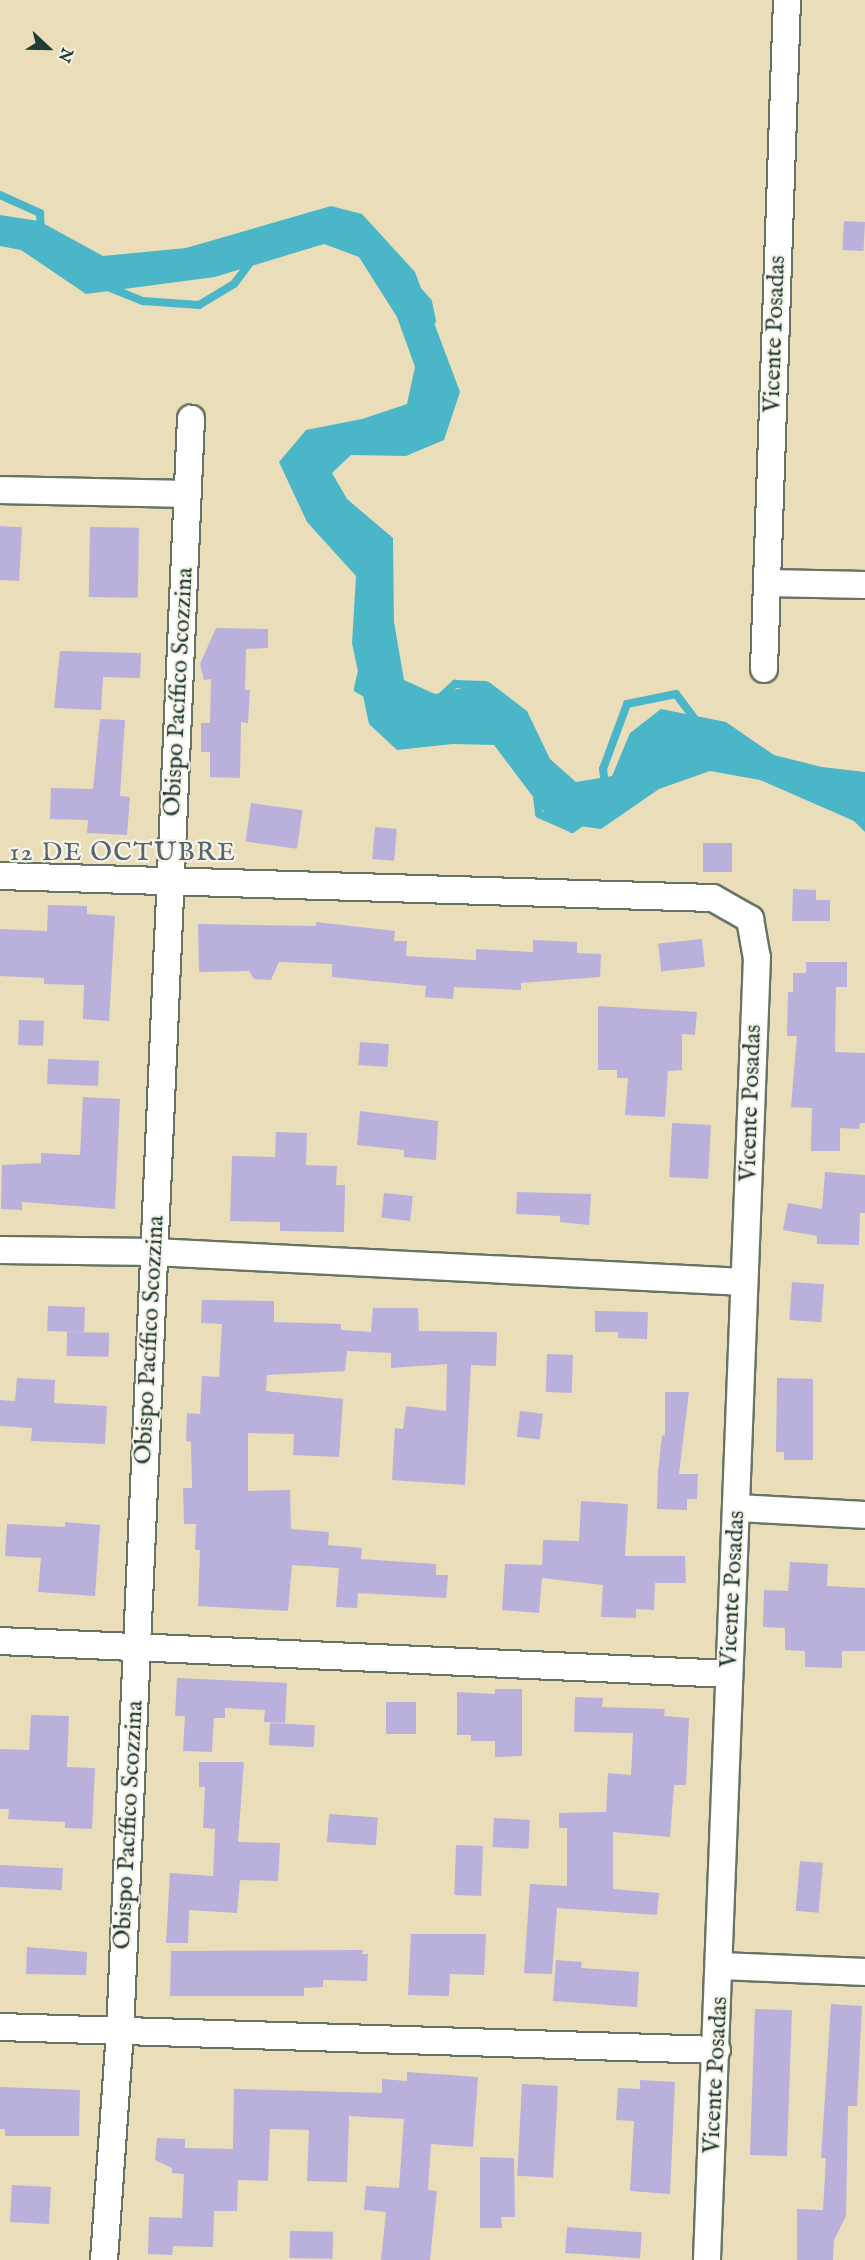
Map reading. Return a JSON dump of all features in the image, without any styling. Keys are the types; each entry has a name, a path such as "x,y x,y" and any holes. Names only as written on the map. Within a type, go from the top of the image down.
{"street":[{"name":"Vicente Posadas","path":"764,669 787,0"},
{"name":"Obispo Pacífico Scozzina","path":"104,2260 120,2032 191,419"},
{"path":"2,490 188,494"},
{"path":"767,583 865,585"},
{"path":"0,876 171,882"},
{"name":"Vicente Posadas","path":"171,882 713,898 750,919 757,957 744,1281 738,1508 729,1674 722,1966 707,2260"},
{"path":"0,1250 154,1252 744,1281"},
{"path":"738,1508 865,1515"},
{"path":"0,1641 729,1674"},
{"path":"722,1966 865,1972"},
{"path":"0,2027 717,2050"}],"water":[{"path":"331,206 362,214 415,272 460,392 444,440 406,456 351,455 332,473 347,499 393,538 394,622 404,680 435,694 489,682 527,711 550,759 576,782 612,776 630,733 661,709 726,722 774,755 822,767 865,772 865,832 854,821 760,780 710,771 659,789 601,829 552,822 494,745 453,744 397,750 369,724 352,643 356,576 307,522 279,462 306,430 362,419 407,404 415,367 397,317 359,257 324,244 215,277 86,294 21,250 0,246 0,215 39,221 103,256 186,248"}],"building":[{"path":"844,221 865,222 863,251 842,250"},
{"path":"0,526 22,527 19,581 0,580"},
{"path":"90,527 139,528 138,598 89,597"},
{"path":"216,628 268,629 268,648 246,649 245,690 250,690 248,723 241,722 240,778 210,777 210,752 201,752 201,723 210,723 211,679 204,680 200,664"},
{"path":"60,651 141,653 140,678 103,677 101,710 54,708"},
{"path":"100,719 125,720 120,796 130,797 127,835 87,833 88,820 50,819 51,788 93,789"},
{"path":"251,803 302,810 297,849 246,842"},
{"path":"375,827 397,829 394,861 372,859"},
{"path":"703,843 732,843 732,872 703,872"},
{"path":"793,889 816,890 816,900 830,900 830,921 792,921"},
{"path":"48,905 87,906 87,914 115,916 109,1021 83,1019 84,985 44,984 44,978 0,976 0,929 47,931"},
{"path":"316,922 395,931 394,941 407,941 406,956 476,960 476,949 533,952 533,940 577,942 577,953 601,954 600,977 521,983 521,990 454,987 453,999 425,997 426,986 332,977 332,964 279,962 271,980 254,979 249,971 199,972 198,924 316,926"},
{"path":"702,939 705,967 661,971 658,944"},
{"path":"806,962 847,962 847,987 836,987 835,1052 865,1053 865,1123 860,1123 859,1129 840,1128 840,1151 811,1151 812,1108 791,1107 797,1036 787,1036 788,992 793,992 793,973 806,973"},
{"path":"598,1006 697,1012 695,1035 682,1034 682,1070 668,1071 665,1117 625,1115 628,1078 617,1078 617,1070 598,1070"},
{"path":"19,1020 44,1021 43,1046 18,1045"},
{"path":"360,1042 389,1044 387,1067 358,1065"},
{"path":"48,1059 99,1061 98,1086 47,1084"},
{"path":"83,1097 120,1099 115,1209 22,1202 22,1210 1,1209 2,1165 41,1163 41,1153 80,1155"},
{"path":"360,1111 438,1121 436,1160 404,1157 404,1150 357,1145"},
{"path":"672,1123 711,1125 708,1179 669,1177"},
{"path":"276,1132 307,1133 306,1165 337,1166 336,1185 345,1185 344,1232 280,1231 280,1222 230,1221 232,1156 275,1157"},
{"path":"825,1172 865,1175 865,1213 860,1213 859,1245 817,1244 817,1236 783,1230 788,1203 822,1209"},
{"path":"517,1192 591,1194 589,1225 560,1222 560,1216 516,1214"},
{"path":"384,1193 413,1196 410,1221 381,1218"},
{"path":"792,1282 824,1284 821,1322 789,1320"},
{"path":"202,1300 274,1301 274,1322 341,1324 341,1330 371,1332 373,1308 418,1308 419,1331 497,1332 496,1366 471,1365 465,1485 392,1480 395,1428 403,1429 406,1406 446,1411 447,1364 391,1368 391,1353 347,1351 345,1371 267,1375 266,1391 343,1399 339,1457 293,1455 294,1434 248,1433 248,1491 290,1490 291,1529 329,1532 328,1545 362,1548 361,1559 436,1564 436,1575 448,1575 446,1598 358,1593 357,1608 336,1607 339,1568 292,1565 288,1611 198,1606 200,1550 195,1550 196,1524 184,1524 183,1488 192,1488 191,1442 186,1441 187,1413 200,1414 202,1376 219,1377 222,1324 201,1323"},
{"path":"48,1306 85,1307 84,1332 47,1331"},
{"path":"595,1311 648,1312 647,1339 618,1338 618,1332 595,1332"},
{"path":"67,1332 109,1333 109,1357 67,1356"},
{"path":"547,1354 573,1355 572,1393 546,1392"},
{"path":"17,1378 55,1380 54,1403 107,1406 105,1444 31,1441 32,1428 0,1426 0,1400 15,1401"},
{"path":"777,1378 813,1379 813,1460 784,1460 784,1452 776,1452"},
{"path":"665,1392 689,1392 679,1474 698,1474 697,1499 687,1499 687,1510 657,1509 662,1435 665,1436"},
{"path":"520,1411 543,1414 540,1440 517,1437"},
{"path":"581,1501 628,1504 625,1556 685,1556 686,1583 655,1583 654,1610 636,1609 636,1618 601,1617 603,1585 542,1578 539,1613 502,1610 505,1564 542,1565 543,1540 579,1541"},
{"path":"65,1522 100,1525 95,1596 38,1592 41,1558 5,1556 7,1524 65,1527"},
{"path":"790,1562 828,1564 827,1586 865,1588 865,1651 842,1651 842,1668 805,1667 805,1651 785,1650 785,1628 763,1627 764,1590 788,1591"},
{"path":"177,1678 287,1683 285,1723 264,1722 265,1710 225,1708 225,1718 214,1718 212,1752 183,1751 185,1716 175,1716"},
{"path":"495,1689 522,1689 522,1756 495,1757 495,1741 471,1741 471,1735 457,1735 457,1692 495,1694"},
{"path":"575,1697 603,1698 602,1707 665,1709 664,1716 689,1718 686,1785 674,1785 670,1837 613,1832 613,1889 659,1893 657,1915 557,1908 552,1974 524,1973 530,1884 567,1886 567,1828 559,1828 559,1813 606,1812 608,1773 631,1775 633,1733 574,1732"},
{"path":"386,1702 416,1702 416,1734 386,1734"},
{"path":"31,1715 69,1716 67,1767 95,1768 92,1829 65,1828 65,1822 8,1819 9,1809 0,1809 0,1749 29,1750"},
{"path":"270,1723 315,1725 314,1747 269,1745"},
{"path":"199,1762 244,1762 238,1842 280,1843 278,1881 240,1880 237,1913 189,1910 188,1943 166,1943 170,1873 213,1876 215,1829 203,1828 205,1787 199,1787"},
{"path":"329,1814 378,1817 376,1845 327,1842"},
{"path":"494,1818 530,1820 528,1849 492,1847"},
{"path":"456,1845 483,1846 481,1896 454,1895"},
{"path":"800,1861 823,1863 819,1913 796,1911"},
{"path":"0,1865 63,1868 62,1890 0,1887"},
{"path":"411,1934 486,1934 484,1975 450,1974 449,1996 408,1995"},
{"path":"27,1947 87,1952 86,1975 26,1974"},
{"path":"363,1950 362,1954 368,1954 367,1981 323,1980 323,1987 304,1988 304,1996 170,1996 171,1951"},
{"path":"556,1960 582,1962 581,1968 639,1972 637,2007 553,2001"},
{"path":"831,2004 862,2006 857,2106 848,2106 846,2216 834,2240 833,2260 797,2260 797,2209 823,2210 826,2158 821,2158"},
{"path":"755,2009 792,2010 787,2156 750,2155"},
{"path":"407,2072 478,2077 473,2147 431,2144 428,2190 437,2191 430,2260 381,2260 386,2212 364,2210 366,2186 399,2188 404,2119 349,2116 347,2182 307,2181 309,2130 270,2129 268,2181 238,2180 237,2211 214,2211 213,2247 173,2246 172,2255 148,2254 149,2217 182,2218 184,2174 172,2173 172,2168 155,2160 157,2138 185,2139 185,2148 233,2149 234,2089 382,2093 382,2079 407,2081"},
{"path":"640,2080 675,2082 670,2194 630,2191 634,2121 616,2120 618,2088 640,2089"},
{"path":"522,2084 558,2086 553,2178 517,2176"},
{"path":"0,2087 80,2090 79,2136 5,2136 5,2129 0,2129"},
{"path":"480,2157 514,2158 515,2217 501,2217 502,2228 480,2228"},
{"path":"12,2185 51,2187 49,2224 10,2222"},
{"path":"567,2227 642,2232 640,2258 565,2253"},
{"path":"290,2231 333,2232 333,2259 290,2258"}],"waterway":[{"path":"0,195 40,213 41,231"},
{"path":"108,287 143,301 199,305 234,284 252,260"},
{"path":"419,292 428,302 432,321"},
{"path":"362,671 358,689 371,696"},
{"path":"442,696 455,684 485,685"},
{"path":"605,787 603,769 627,704 676,694 698,723"},
{"path":"537,797 539,814 572,829 585,820"}],"district":[{"name":"12 DE OCTUBRE","path":"123,853"}]}
